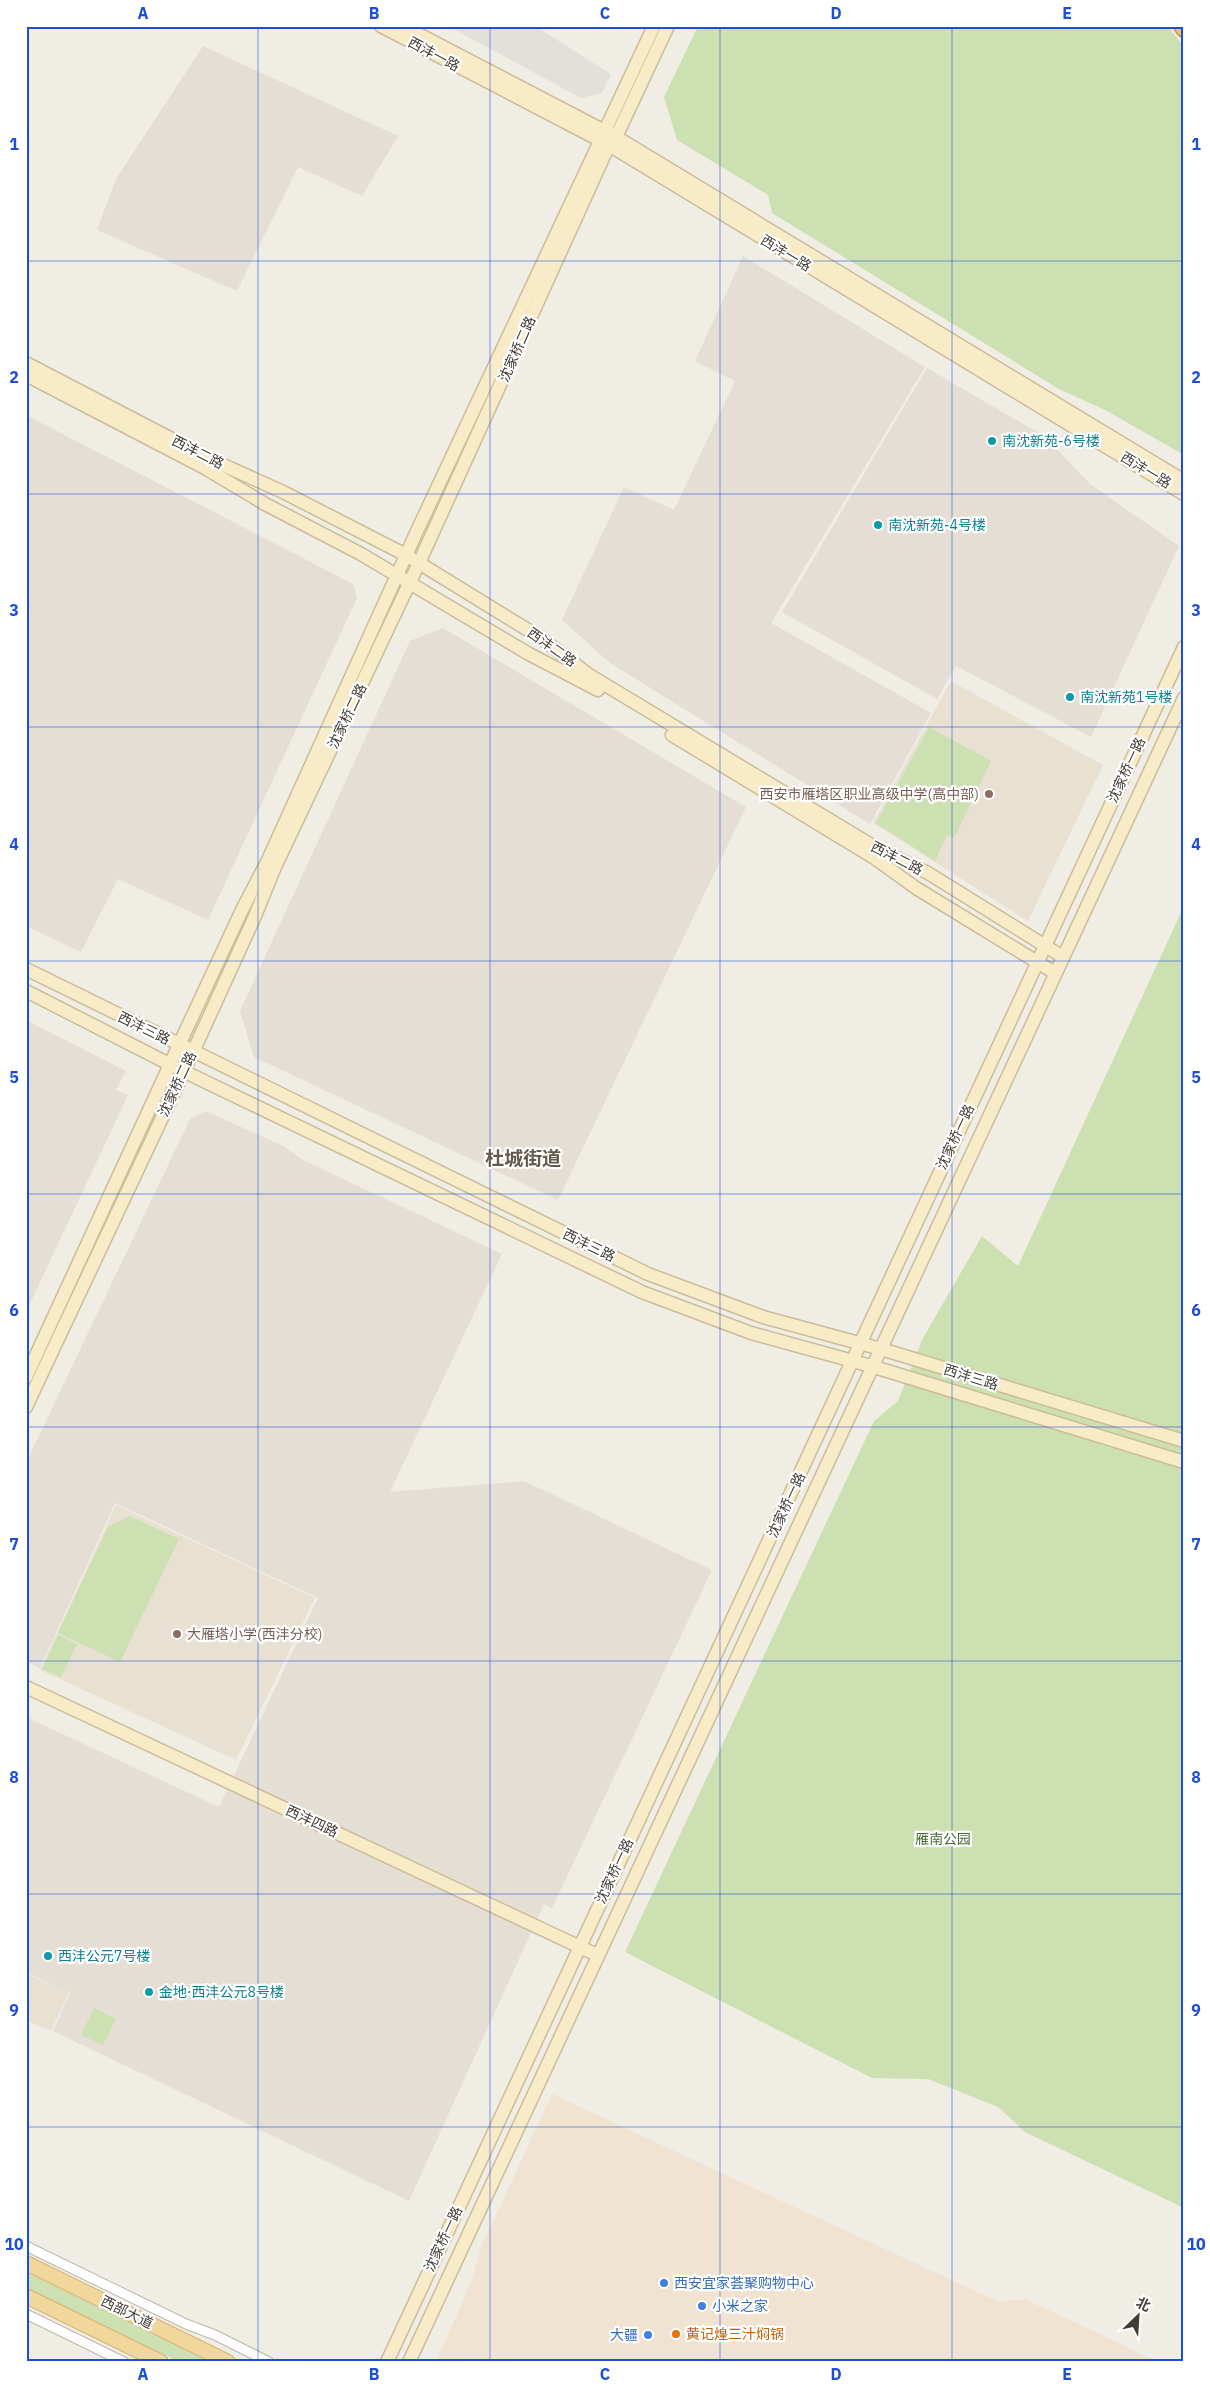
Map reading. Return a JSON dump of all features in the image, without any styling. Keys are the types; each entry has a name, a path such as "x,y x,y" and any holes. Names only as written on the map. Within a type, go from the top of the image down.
{"main road":[{"name":"西部大道","path":"26,2263 228,2362"},
{"path":"26,2296 160,2362"}],"street":[{"name":"西沣一路","path":"381,26 607,139 1184,494"},
{"name":"西沣一路","path":"403,26 607,139 1184,480"},
{"name":"沈家桥二路","path":"26,1407 184,1071 255,916 275,867 324,763 342,730 419,564 607,139 654,26"},
{"name":"沈家桥二路","path":"26,1378 242,910 268,860 406,555 607,139 668,26"},
{"name":"西沣二路","path":"26,363 210,459 283,492 406,555 541,638 589,674 876,848 928,874 1063,956"},
{"name":"西沣二路","path":"26,375 205,468 265,504 398,574 529,654 584,682 873,857 916,888 1055,973"},
{"name":"沈家桥一路","path":"387,2362 578,1946 853,1360 858,1343 1184,647"},
{"name":"沈家桥一路","path":"409,2362 871,1366 881,1349 1184,698"},
{"name":"西沣三路","path":"26,969 648,1274 763,1317 881,1349 1184,1441"},
{"name":"西沣三路","path":"26,992 184,1071 642,1292 751,1334 853,1360 1184,1462"},
{"name":"西沣四路","path":"26,1687 597,1955"},
{"path":"26,2246 186,2324 215,2334 269,2362"},
{"path":"26,2314 124,2362"}],"shaded area":[{"path":"448,26 535,26 611,74 602,93 581,98"},
{"path":"203,46 398,136 362,196 298,167 237,291 97,230 116,179"},
{"path":"743,256 925,367 771,623 931,713 870,824 610,663 562,620 624,487 674,510 735,381 695,361"},
{"path":"927,368 1044,436 1090,484 1179,546 1091,737 956,666 937,699 782,612"},
{"path":"26,415 353,584 357,598 208,920 118,879 81,952 26,926"},
{"path":"443,628 746,807 558,1200 254,1057 240,1011 410,641"},
{"name":"西安市雁塔区职业高级中学(高中部)","path":"951,681 1103,765 1028,921 873,823"},
{"path":"26,1020 126,1071 116,1090 128,1095 26,1312"},
{"path":"206,1111 285,1147 303,1160 502,1254 390,1492 524,1481 712,1570 552,1908 544,1904 409,2201 53,2031 70,1993 26,1972 26,1717 219,1807 318,1598 115,1503 40,1668 26,1661 26,1463 190,1119"},
{"name":"大雁塔小学(西沣分校)","path":"116,1505 315,1598 236,1760 40,1670"},
{"path":"26,1973 69,1993 51,2031 26,2020"},
{"path":"552,2094 999,2302 1025,2299 1159,2362 436,2362 473,2278 480,2250"}],"green space":[{"path":"698,26 1168,26 1184,47 1184,455 1107,411 1059,389 772,213 768,195 677,140 664,97"},
{"path":"929,727 991,761 954,838 947,835 935,861 876,823"},
{"name":"雁南公园","path":"1184,906 1184,2208 1025,2132 998,2107 928,2079 872,2078 625,1952 874,1421 898,1401 923,1338 982,1236 1018,1266"},
{"path":"130,1516 179,1539 120,1662 58,1633 108,1527"},
{"path":"58,1635 77,1644 61,1677 42,1669"},
{"path":"94,2008 116,2019 103,2045 81,2035"},
{"path":"26,2272 210,2362 179,2362 26,2288"}],"place":[{"name":"南沈新苑-6号楼","path":"992,441"},
{"name":"南沈新苑-4号楼","path":"878,525"},
{"name":"南沈新苑1号楼","path":"1070,697"},
{"name":"西安市雁塔区职业高级中学(高中部)","path":"989,794"},
{"name":"大雁塔小学(西沣分校)","path":"177,1634"},
{"name":"西沣公元7号楼","path":"48,1956"},
{"name":"金地·西沣公元8号楼","path":"149,1992"},
{"name":"西安宜家荟聚购物中心","path":"664,2283"},
{"name":"小米之家","path":"702,2306"},
{"name":"黄记煌三汁焖锅","path":"676,2334"},
{"name":"大疆","path":"648,2335"}],"district":[{"name":"杜城街道","path":"523,1158"}]}
